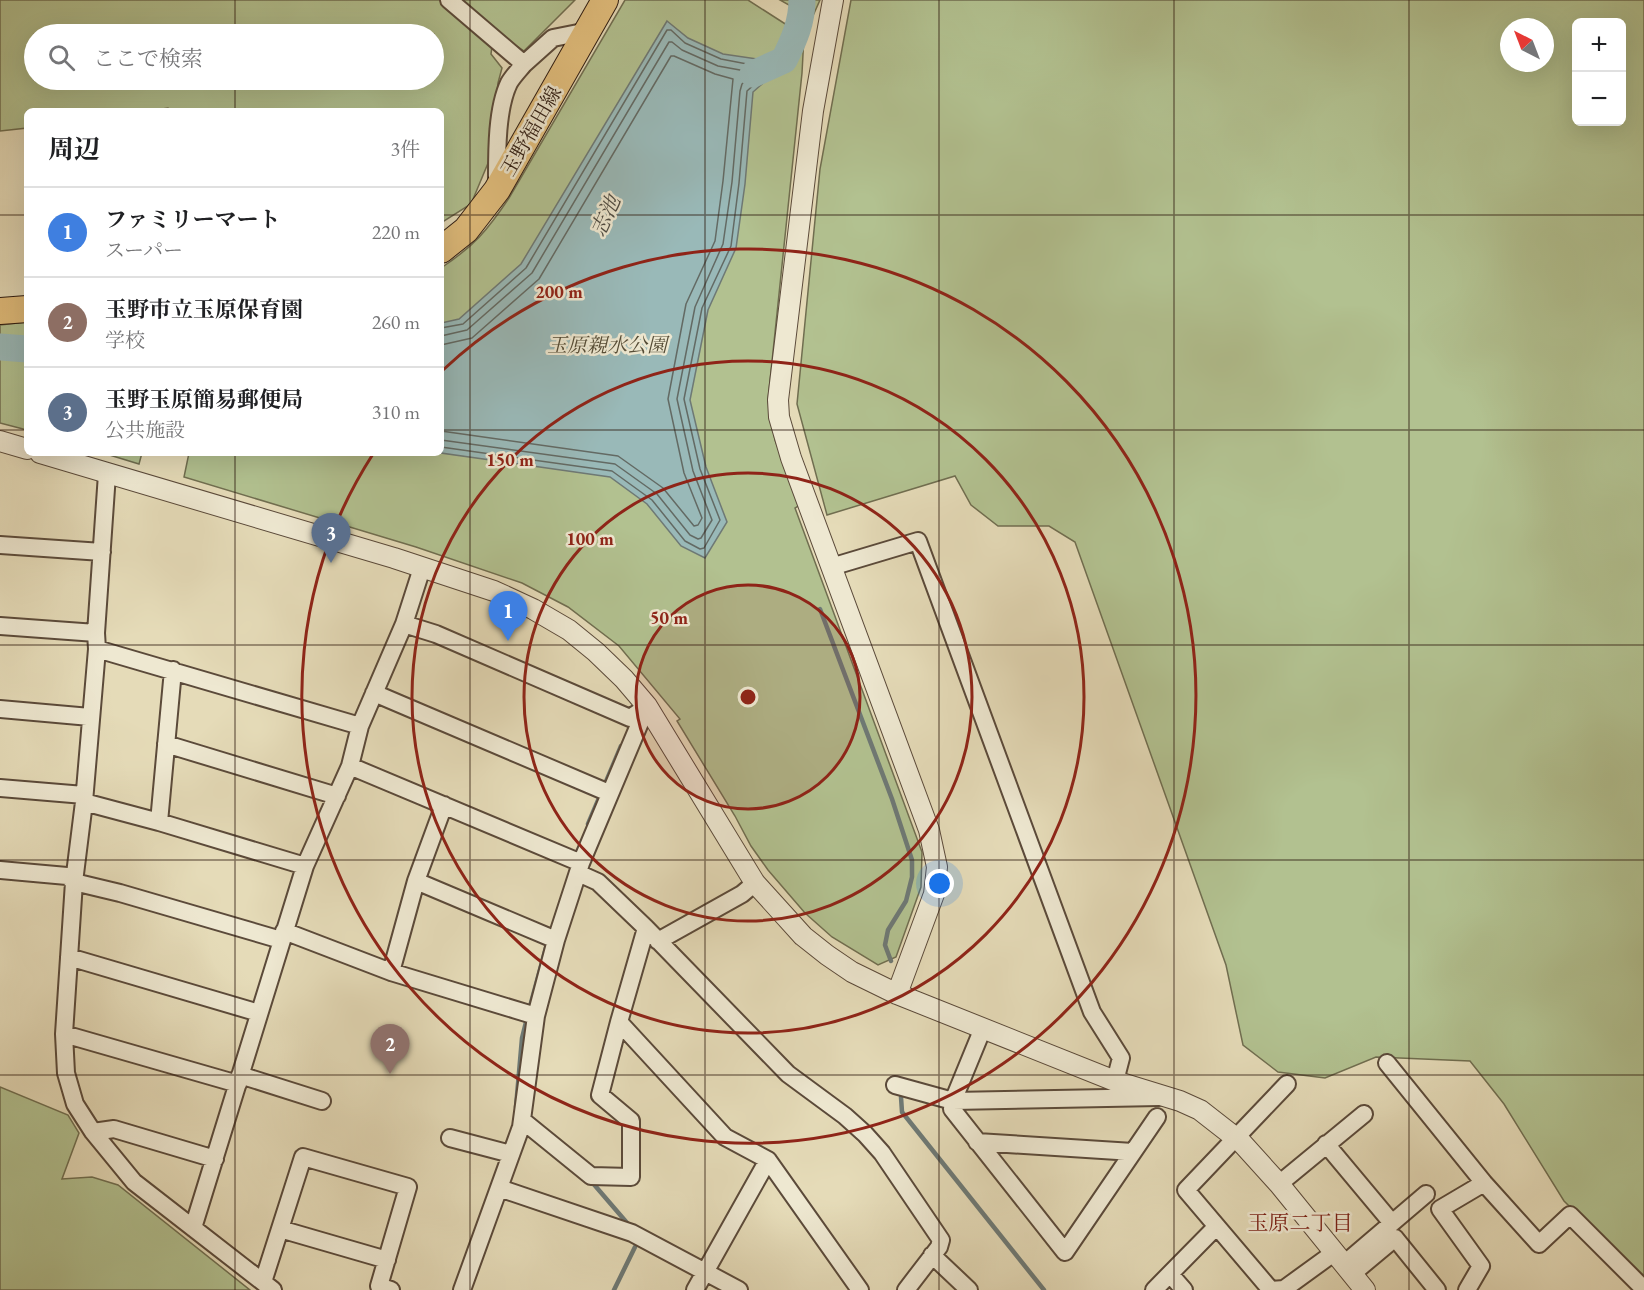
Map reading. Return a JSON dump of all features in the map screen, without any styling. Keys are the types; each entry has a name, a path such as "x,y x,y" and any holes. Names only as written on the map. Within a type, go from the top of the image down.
{"main road":[{"name":"玉野福田線","path":"444,248 466,230 497,190 605,0"},
{"path":"0,311 24,309"}],"street":[{"path":"449,0 524,64"},
{"path":"833,0 813,111 778,400 779,417 935,855 937,867 934,894 897,993"},
{"path":"497,190 497,141 509,82 524,64 553,38 588,31"},
{"path":"0,441 24,448"},
{"path":"50,456 494,591 533,609 569,630 624,679 647,706 755,883 803,936 852,972 897,993 1115,1081 1168,1097 1200,1110 1236,1138 1279,1184 1365,1290"},
{"path":"107,474 84,799 74,882 64,1034 66,1073 75,1104 93,1132 134,1182 268,1286 280,1229 303,1157 408,1187 380,1286 391,1290"},
{"path":"831,567 918,541 1092,1012 1121,1058 1115,1081"},
{"path":"0,545 102,552"},
{"path":"193,1228 305,866 350,766 360,726 404,624 422,568"},
{"path":"404,624 436,634 630,718 647,706"},
{"path":"0,626 96,641 173,670 360,726"},
{"path":"159,822 173,670"},
{"path":"374,693 604,791"},
{"path":"462,1290 522,1120 531,1015 551,938 604,791 647,706"},
{"path":"0,709 90,717"},
{"path":"166,744 337,796"},
{"path":"350,766 577,864 598,882 652,934 788,1074 845,1116 882,1153 941,1240 939,1247 906,1290"},
{"path":"0,788 84,799 305,866"},
{"path":"391,972 416,880 444,805"},
{"path":"0,870 67,876 74,882 283,935 391,972 531,1015"},
{"path":"416,880 551,938"},
{"path":"522,1120 591,1176 630,1177 631,1121 600,1095 620,1022 652,934 742,894 755,883"},
{"path":"69,957 259,1013"},
{"path":"620,1022 725,1137 768,1160 860,1290"},
{"path":"983,1028 953,1101 952,1109 1065,1252 1156,1117"},
{"path":"64,1034 322,1101"},
{"path":"1387,1063 1484,1183 1539,1244 1570,1215 1638,1288"},
{"path":"1287,1084 1186,1190 1270,1289 1284,1289 1395,1238 1437,1290"},
{"path":"895,1085 953,1101 1168,1097"},
{"path":"1279,1184 1364,1114"},
{"path":"93,1132 114,1129 214,1159"},
{"path":"450,1138 511,1154"},
{"path":"977,1142 1133,1152"},
{"path":"1326,1144 1392,1223"},
{"path":"695,1290 768,1160"},
{"path":"1467,1290 1481,1266 1440,1209 1484,1183"},
{"path":"499,1188 632,1233 739,1290"},
{"path":"1344,1263 1426,1194"},
{"path":"1154,1290 1216,1227"},
{"path":"280,1229 387,1260"},
{"path":"932,1255 969,1290"},
{"path":"1170,1274 1184,1290"}],"green space":[{"path":"0,0 575,0 524,51 494,31 491,54 502,68 498,83 491,156 471,204 444,221 444,108 24,108 24,128 0,131"},
{"name":"玉原親水公園","path":"625,0 748,0 804,36 768,400 775,440 800,505 795,508 922,852 921,887 896,957 878,965 832,937 805,913 768,870 751,846 677,721 680,719 619,646 568,607 522,583 416,547 184,477 188,456 444,456 444,266 487,229 509,198"},
{"path":"780,0 820,0 812,18"},
{"path":"851,0 1644,0 1644,1279 1564,1201 1504,1104 1470,1061 1376,1057 1325,1078 1278,1072 1243,1045 1226,965 1075,542 1049,526 998,526 971,505 955,476 827,515 797,404 820,169"},
{"path":"24,322 24,429 0,423 0,325"},
{"path":"113,456 141,456 139,464"},
{"path":"0,1087 68,1115 79,1133 62,1179 92,1177 118,1185 250,1290 0,1290"}],"water":[{"path":"667,21 688,38 723,54 770,61 777,56 790,59 753,92 745,184 736,248 708,310 690,400 706,467 727,522 705,558 681,546 647,504 610,477 444,453 444,322 459,319 521,264"}],"waterway":[{"name":"志池","path":"753,74 784,60 797,31 802,0"},
{"name":"志池","path":"0,347 24,349"},
{"path":"820,609 892,799 912,860 912,877 906,901 888,930 885,945 891,961"},
{"path":"588,824 621,746"},
{"path":"529,1010 548,940"},
{"path":"516,1107 522,1038 527,1018"},
{"path":"901,1097 902,1112 1044,1290"},
{"path":"591,1181 628,1224"},
{"path":"614,1290 635,1247"}],"place":[{"name":"玉野玉原簡易郵便局","path":"331,563"},
{"name":"ファミリーマート","path":"508,641"},
{"name":"玉野市立玉原保育園","path":"390,1074"}],"district":[{"name":"玉原二丁目","path":"1300,1222"}]}
